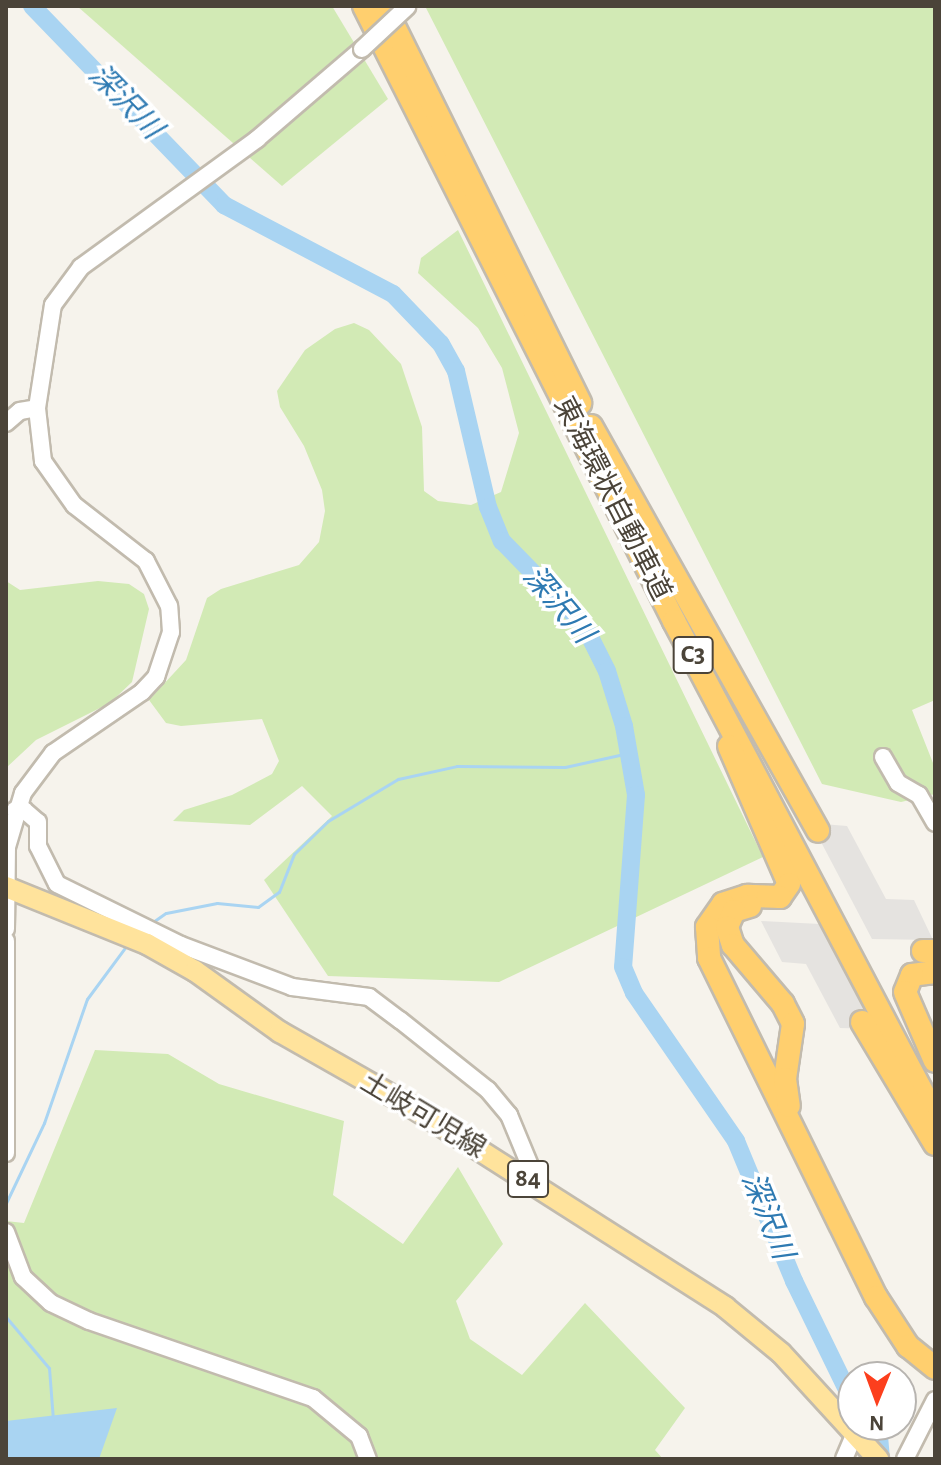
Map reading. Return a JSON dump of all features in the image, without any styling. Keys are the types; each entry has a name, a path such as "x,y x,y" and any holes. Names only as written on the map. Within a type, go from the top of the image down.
{"highway":[{"name":"東海環状自動車道","path":"364,6 674,621 935,1116"},
{"name":"東海環状自動車道","path":"384,6 591,426 935,1102"},
{"path":"591,426 818,831"},
{"path":"674,621 789,873 780,897 747,896 723,904 711,917 706,937 714,970 806,1148 876,1297 908,1346 935,1368"},
{"path":"773,912 743,906 727,927 733,945 783,1004 793,1024 785,1090 806,1148"},
{"path":"935,972 912,975 905,992 935,1061"},
{"path":"862,1022 935,1144"}],"main road":[{"name":"土岐可児線","path":"7,888 119,924 149,938 280,1032 538,1185 756,1330 837,1418"},
{"name":"土岐可児線","path":"859,1441 877,1458"}],"street":[{"path":"6,929 7,847 15,810 53,753 120,709 156,677 171,632 169,606 146,561 56,485 43,461 37,408 53,305 81,267 257,139 408,6"},
{"path":"6,423 20,411 37,408"},
{"path":"883,757 898,783 919,795 935,823"},
{"path":"15,810 24,810 38,822 38,846 57,884 119,924"},
{"path":"149,938 292,987 369,997 488,1090 509,1115 538,1185"},
{"path":"6,941 6,1153"},
{"path":"6,1232 23,1277 51,1303 89,1321 313,1398 359,1436 368,1459"},
{"path":"905,1459 935,1400"}],"green space":[{"path":"77,6 332,6 388,99 282,186"},
{"path":"425,6 935,6 935,700 912,710 935,768 935,794 901,802 822,784"},
{"path":"458,230 763,857 499,982 328,976 264,880 332,816 302,786 250,825 173,821 184,810 232,795 272,774 279,761 262,719 181,726 166,723 149,700 186,660 207,598 221,589 299,565 319,542 325,511 322,490 304,446 280,407 277,391 305,350 335,329 354,323 369,330 401,364 422,427 424,491 438,501 471,505 501,492 519,433 502,368 478,328 418,273 421,258"},
{"path":"6,581 20,590 98,581 129,584 144,594 149,609 132,682 110,703 36,740 6,768"},
{"path":"95,1050 168,1054 219,1084 344,1121 333,1195 403,1244 458,1167 503,1244 456,1301 470,1339 522,1375 585,1303 685,1408 655,1450 663,1459 6,1459 6,1221 24,1223"}],"shaded area":[{"path":"811,823 847,826 886,899 914,900 933,940 872,939"},
{"path":"761,921 820,924 877,1029 840,1028 806,964 782,962"}],"water":[{"path":"117,1408 99,1459 6,1459 6,1421"}],"waterway":[{"name":"深沢川","path":"32,6 224,205 393,294 441,344 456,371 488,507 502,541 584,625 607,671 624,726 636,795 623,967 634,993 736,1141 794,1281 837,1369"},
{"path":"150,924 166,913 217,903 258,907 279,892 294,854 328,821 398,779 457,766 565,767 628,753"},
{"path":"6,1203 44,1123 87,999 127,945"},
{"path":"6,1317 49,1368 53,1420"},
{"name":"深沢川","path":"879,1441 881,1459"}]}
